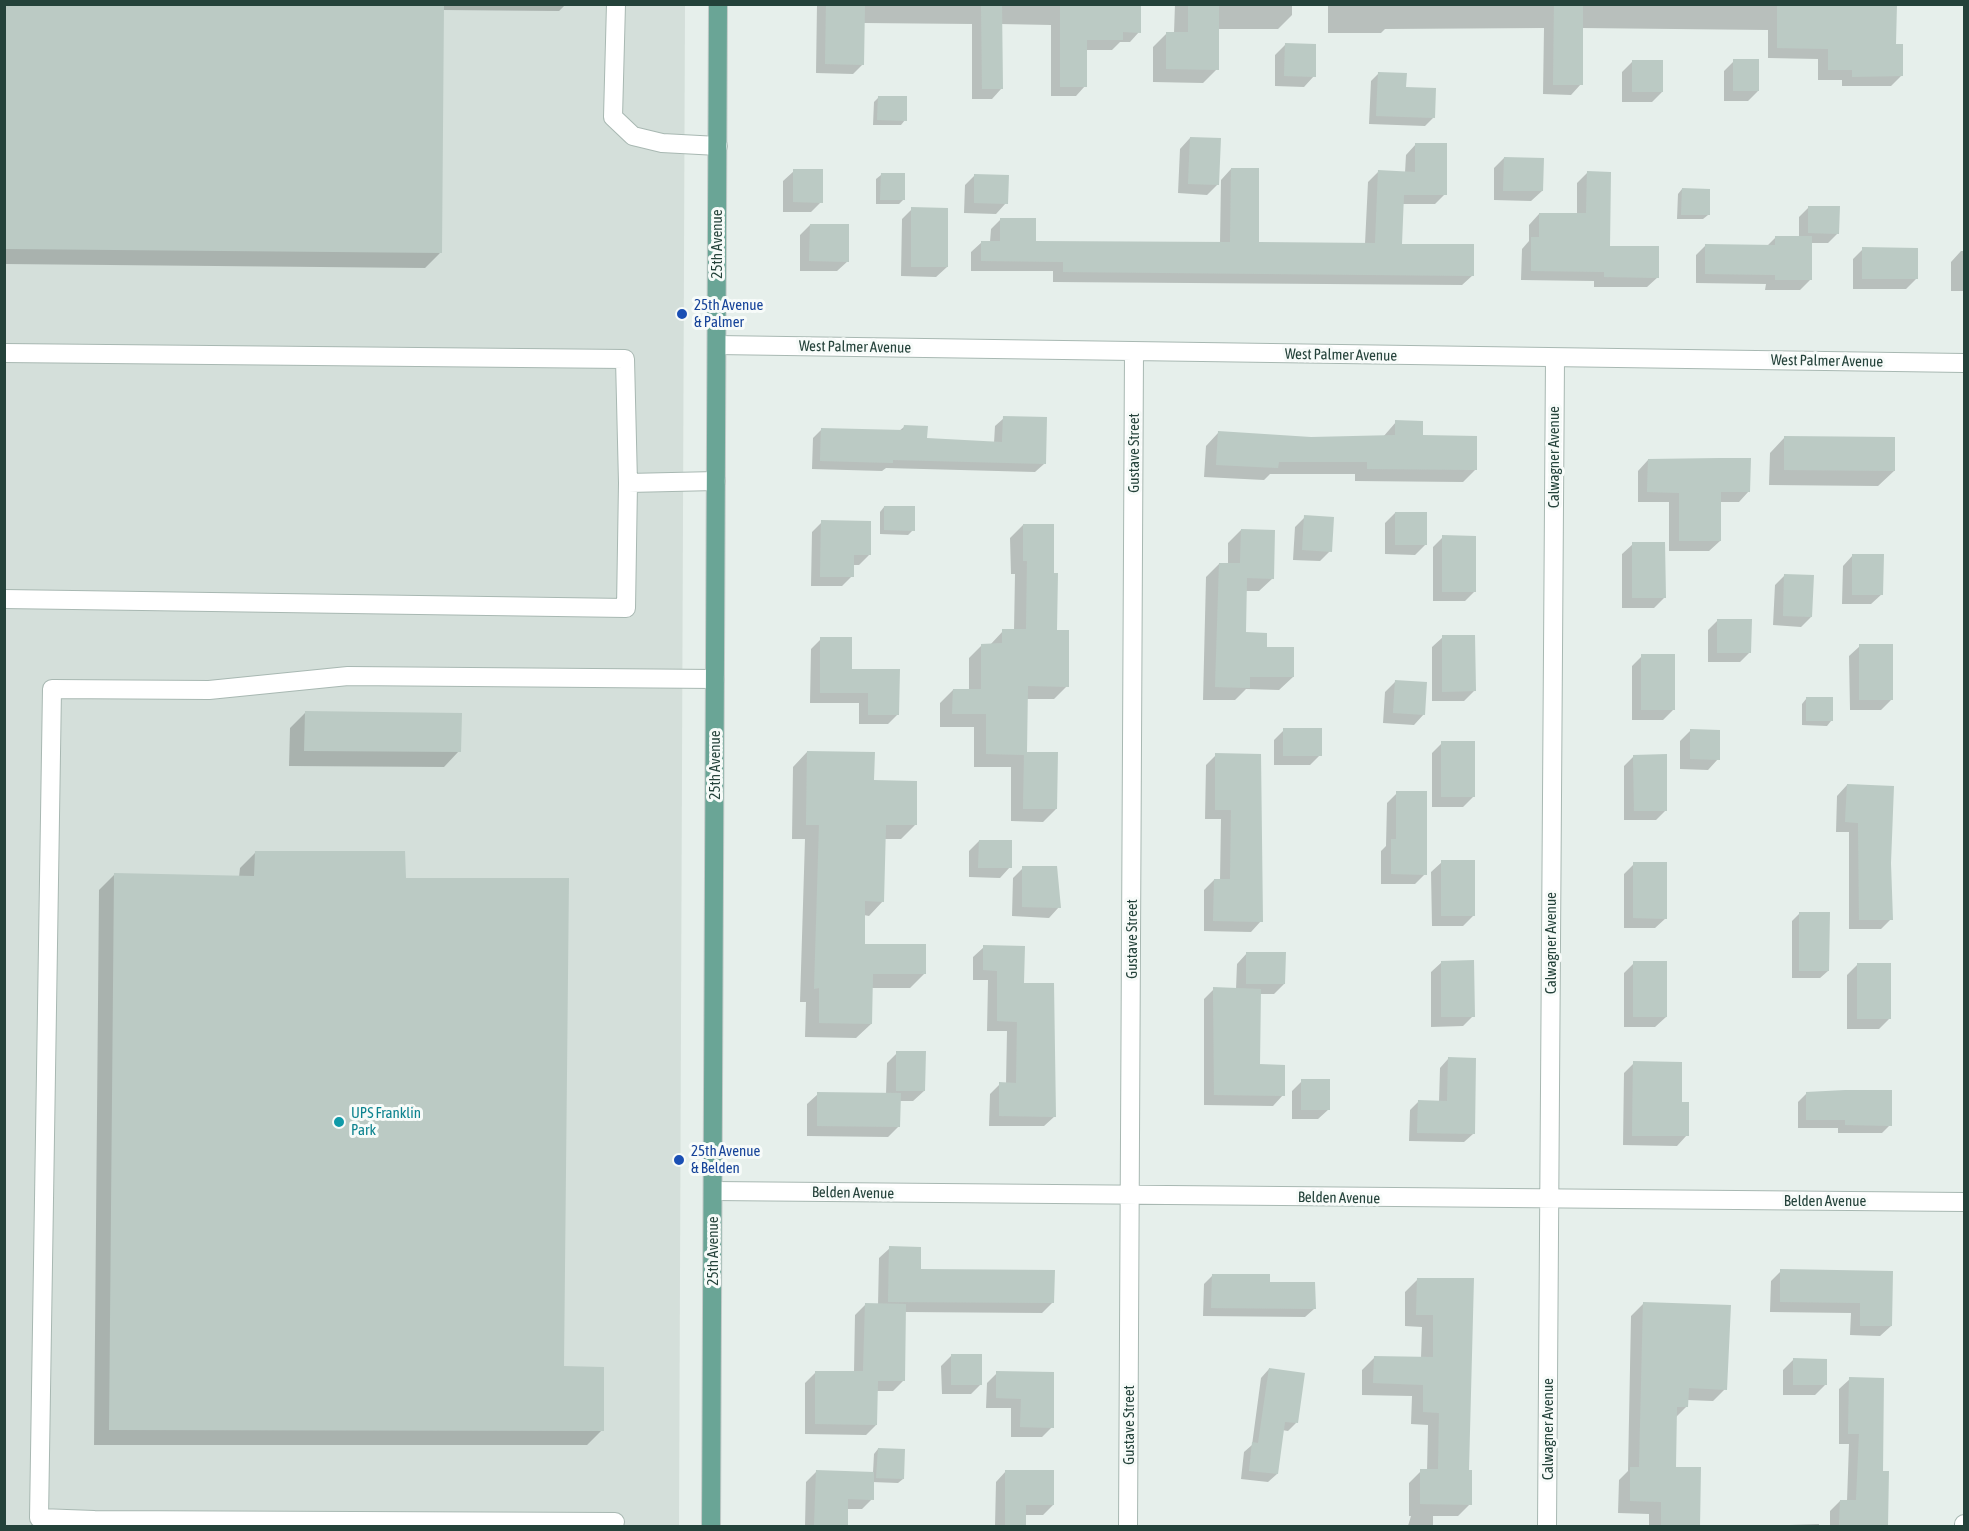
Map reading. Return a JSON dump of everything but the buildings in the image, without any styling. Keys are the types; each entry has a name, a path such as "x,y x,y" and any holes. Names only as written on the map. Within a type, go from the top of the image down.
{"main road":[{"name":"25th Avenue","path":"711,1527 718,4"}],"street":[{"path":"616,4 613,117 633,136 662,144 718,146"},
{"name":"West Palmer Avenue","path":"717,345 1555,359 1965,363"},
{"name":"Gustave Street","path":"1128,1527 1134,352"},
{"path":"4,353 625,359 628,483 627,608 4,599"},
{"name":"Calwagner Avenue","path":"1547,1527 1555,359"},
{"path":"628,483 716,481"},
{"path":"615,1521 381,1524 94,1523 39,1518 52,689 209,690 348,676 715,679"},
{"name":"Belden Avenue","path":"713,1191 1965,1202"}],"shaded area":[{"path":"5,5 685,5 679,1526 5,1526"}],"place":[{"name":"25th Avenue & Palmer","path":"682,314"},
{"name":"UPS Franklin Park","path":"339,1122"},
{"name":"25th Avenue & Belden","path":"679,1160"}]}
